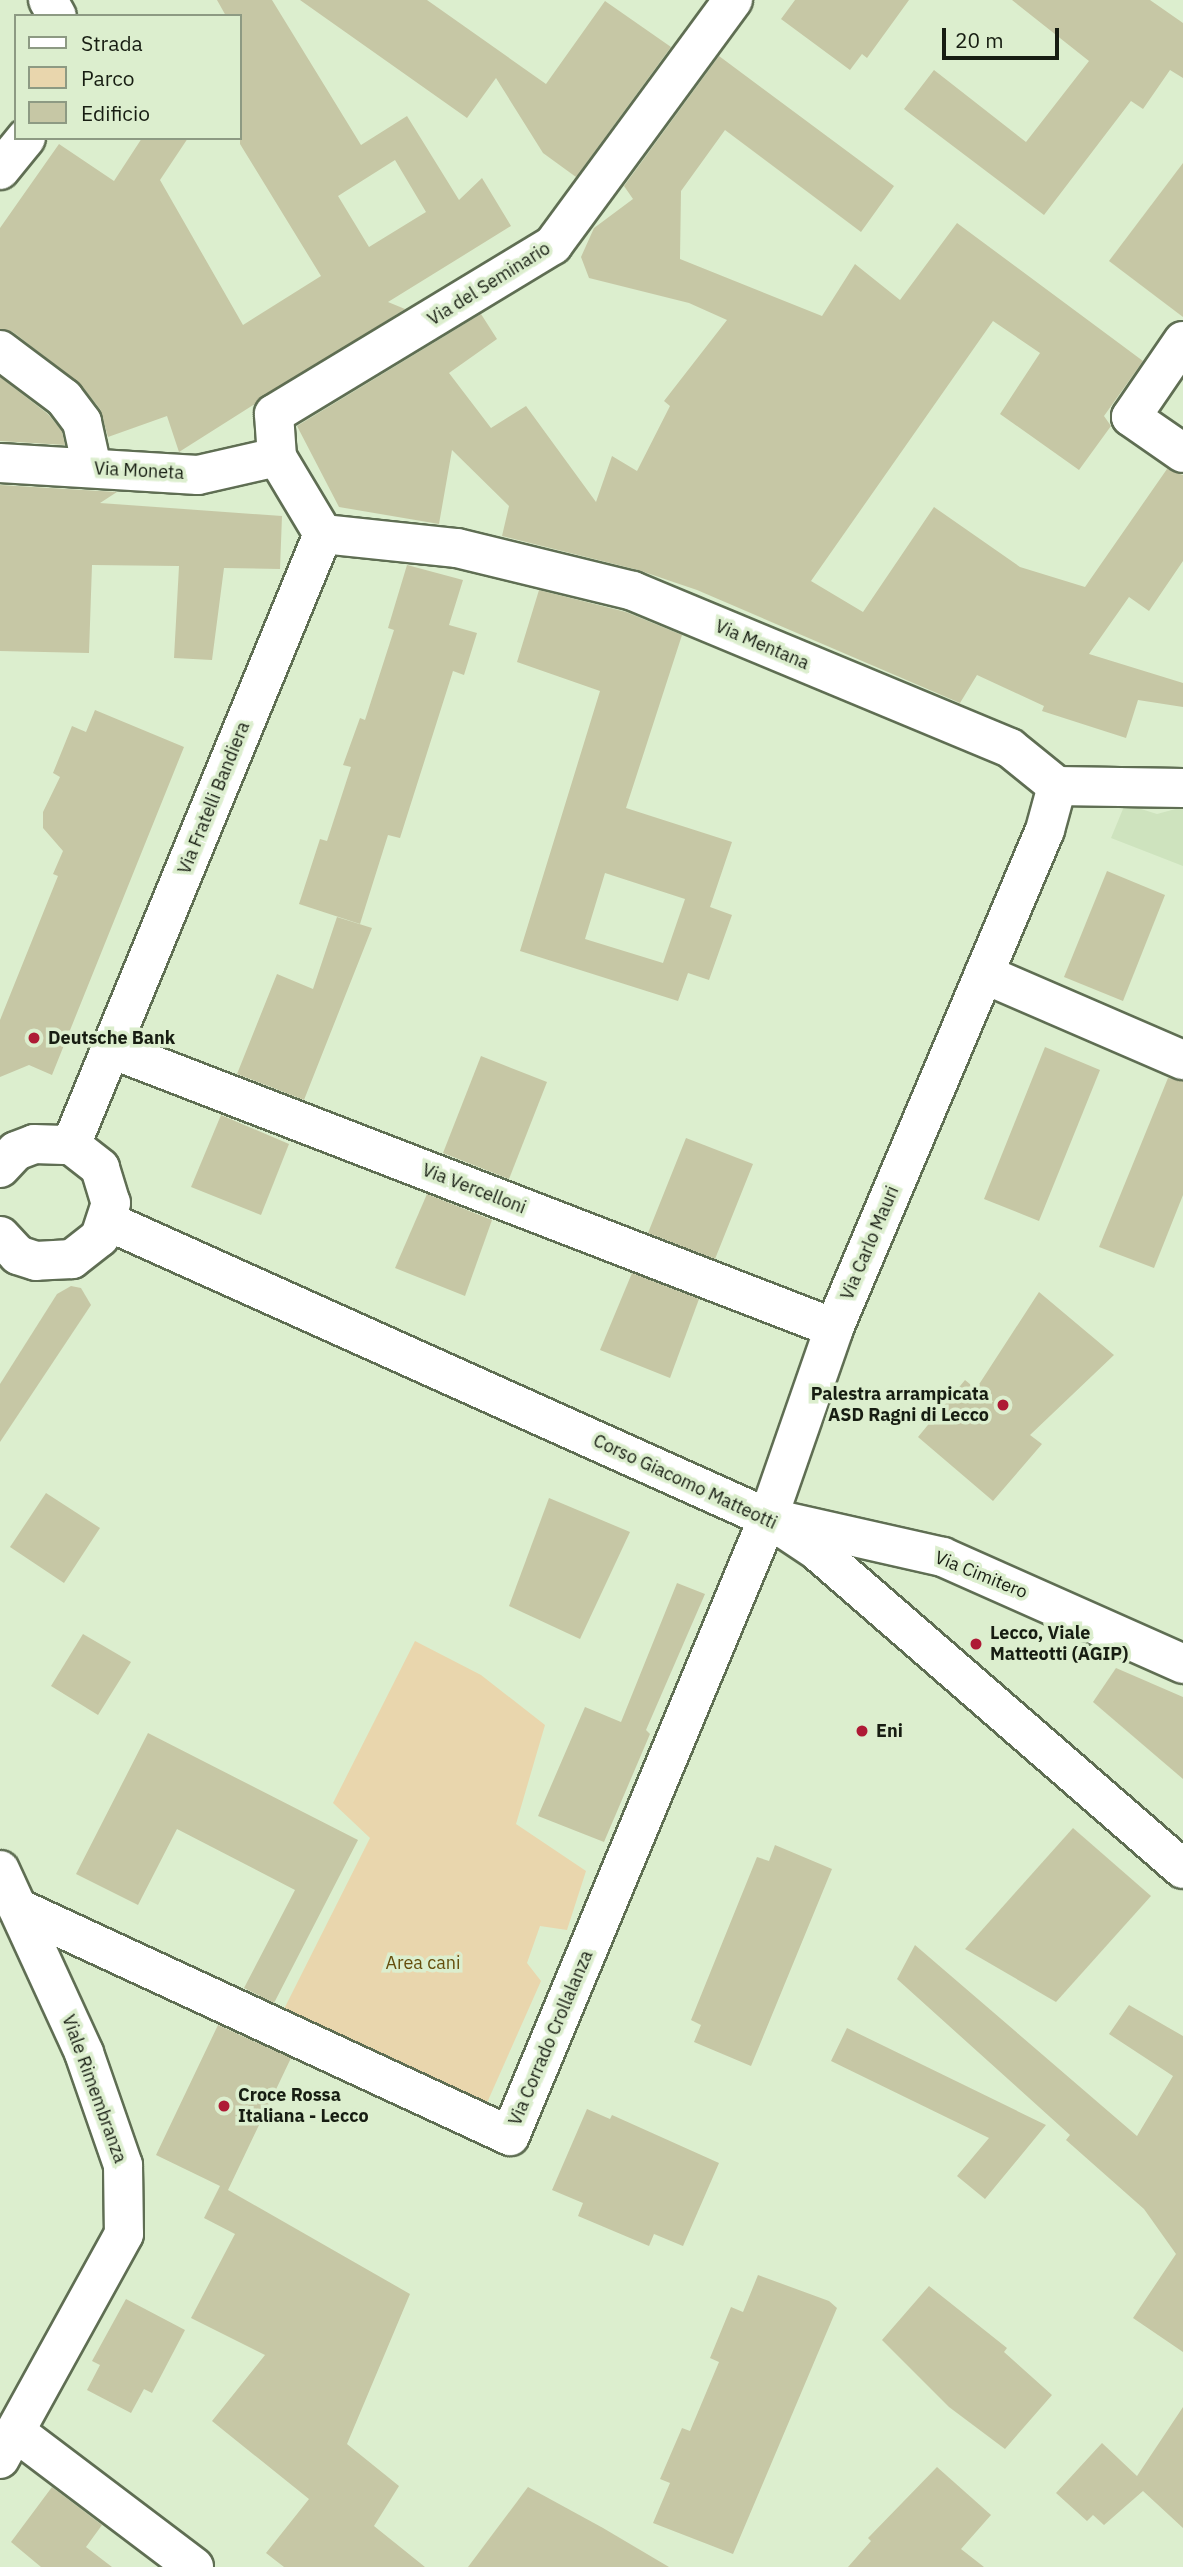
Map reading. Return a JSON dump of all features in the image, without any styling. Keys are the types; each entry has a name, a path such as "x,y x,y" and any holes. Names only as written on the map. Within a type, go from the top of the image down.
{"street":[{"name":"Via del Seminario","path":"277,457 274,414 553,245 733,0"},
{"path":"0,170 24,140"},
{"path":"1183,341 1131,416 1183,453"},
{"path":"0,350 64,398 82,422 92,468"},
{"name":"Via Moneta","path":"0,463 198,475 277,457"},
{"path":"277,457 323,534"},
{"name":"Via Mentana","path":"323,534 457,548 633,591 1010,748 1057,786"},
{"name":"Via Fratelli Bandiera","path":"71,1145 114,1050 323,534"},
{"path":"1057,786 1172,791 1183,788"},
{"name":"Via Carlo Mauri","path":"768,1518 834,1328 1045,830 1057,786"},
{"path":"984,974 1183,1060"},
{"name":"Via Vercelloni","path":"114,1050 834,1328"},
{"path":"0,1168 16,1152 34,1144 71,1145 100,1168 111,1203 107,1221 93,1244 72,1259 54,1263 6,1253"},
{"name":"Corso Giacomo Matteotti","path":"107,1221 768,1518 816,1550 1183,1869"},
{"name":"Via Cimitero","path":"768,1518 943,1557 1183,1664"},
{"name":"Via Corrado Crollalanza","path":"19,1908 510,2136 768,1518"},
{"name":"Viale Rimembranza","path":"0,1870 84,2053 123,2165 124,2234 8,2446"},
{"path":"8,2446 194,2567"}],"shaded area":[{"path":"1125,804 1157,814 1183,807 1183,866 1111,838"}],"green space":[{"name":"Area cani","path":"415,1641 481,1675 545,1725 516,1824 586,1871 567,1930 540,1926 527,1963 541,1981 486,2105 283,2011 370,1838 333,1803"}],"building":[{"path":"217,0 272,0 361,145 407,116 459,200 482,178 511,226 388,302 405,309 179,452 167,416 108,437 100,409 81,385 13,332 0,329 0,228 59,144 114,181 141,140 187,140 160,180 243,325 321,276 240,144 242,14 225,14","holes":["395,160 426,212 369,247 338,196"]},
{"path":"300,0 427,0 546,84 605,1 671,47 576,177 543,153 496,78 467,118"},
{"path":"795,0 909,0 867,58 862,54 850,70 781,19"},
{"path":"1012,0 1150,0 1183,23 1183,78 1170,70 1143,109 1131,101 1044,215 904,109 934,70 1026,142 1089,61"},
{"path":"719,56 894,186 861,232 725,130 681,191 680,259 822,316 855,264 900,300 957,223 1143,361 1104,416 1111,426 1079,470 1000,414 1040,353 993,321 811,581 863,612 934,507 1020,567 1085,587 1167,469 1183,475 1183,561 1149,611 1129,597 1089,654 1183,683 1183,707 1138,700 1126,738 1042,711 1044,706 977,675 960,703 697,590 638,570 502,536 509,506 452,450 439,524 339,507 297,426 481,314 497,339 449,373 491,428 526,406 596,502 612,456 637,471 670,406 664,401 727,320 689,303 589,278 581,257 594,228 633,199 624,186"},
{"path":"1183,163 1183,317 1109,261"},
{"path":"0,377 48,414 62,431 65,445 0,441"},
{"path":"0,485 117,492 100,503 282,516 280,569 224,568 212,660 174,658 179,566 92,565 89,653 0,651"},
{"path":"407,565 463,580 449,625 477,633 464,675 453,671 400,838 388,835 360,924 299,904 320,839 327,841 351,767 343,765 360,718 365,720 394,630 388,628"},
{"path":"539,590 626,612 682,635 626,808 732,842 710,907 732,915 709,980 688,973 678,1001 520,951 600,691 517,662","holes":["605,873 685,899 663,963 585,939"]},
{"path":"95,710 184,747 52,1075 29,1065 0,1077 0,1020 58,876 53,874 63,851 43,828 43,812 60,777 53,773 72,726 86,732"},
{"path":"1107,871 1165,895 1123,1001 1064,977"},
{"path":"337,917 372,928 304,1100 237,1074 277,974 313,989"},
{"path":"1045,1047 1100,1070 1039,1221 984,1199"},
{"path":"481,1056 547,1082 509,1179 443,1153"},
{"path":"1168,1078 1183,1081 1183,1195 1154,1268 1099,1247"},
{"path":"221,1115 289,1144 261,1215 191,1187"},
{"path":"686,1138 753,1164 715,1259 648,1233"},
{"path":"427,1194 492,1220 465,1296 395,1268"},
{"path":"632,1273 699,1299 670,1378 600,1350"},
{"path":"71,1286 81,1288 91,1305 0,1442 0,1384 57,1294"},
{"name":"Palestra arrampicata ASD Ragni di Lecco","path":"1039,1292 1114,1355 1030,1435 1042,1444 993,1501 918,1437 965,1380 976,1389"},
{"path":"46,1493 100,1528 64,1583 10,1547"},
{"path":"549,1498 630,1532 580,1639 509,1606"},
{"path":"677,1583 705,1594 646,1730 650,1734 604,1842 538,1816 585,1707 621,1722"},
{"path":"83,1634 131,1662 98,1715 51,1686"},
{"path":"1116,1668 1183,1697 1183,1779 1093,1702"},
{"path":"148,1733 358,1840 274,2003 244,1988 295,1890 177,1829 138,1905 76,1874"},
{"path":"1073,1828 1151,1896 1056,2002 965,1949"},
{"path":"775,1845 832,1869 751,2066 694,2042 701,2025 691,2020 757,1857 769,1861"},
{"path":"915,1945 1137,2136 1173,2076 1109,2034 1129,2005 1183,2036 1183,2352 1133,2318 1176,2254 1144,2209 1066,2140 1070,2135 897,1979"},
{"path":"218,2025 291,2058 228,2190 410,2294 347,2444 399,2486 374,2526 425,2567 284,2567 266,2553 309,2499 212,2421 265,2355 191,2318 235,2234 204,2218 220,2186 156,2155"},
{"path":"847,2028 1046,2125 985,2199 957,2176 989,2138 831,2061"},
{"path":"587,2109 610,2119 612,2115 719,2163 683,2246 654,2234 649,2246 578,2216 583,2203 552,2190"},
{"path":"758,2275 829,2301 837,2308 733,2554 653,2523 670,2483 660,2479 682,2428 690,2431 719,2362 710,2358 731,2307 743,2312"},
{"path":"929,2286 1007,2348 1004,2352 1052,2395 1005,2449 949,2407 882,2340"},
{"path":"126,2299 185,2330 152,2393 144,2389 131,2413 87,2390 100,2365 92,2361"},
{"path":"1183,2407 1183,2528 1143,2491 1104,2525 1093,2515 1087,2521 1056,2493 1102,2443 1137,2476"},
{"path":"937,2467 991,2515 961,2549 984,2567 848,2567 871,2541 868,2538"},
{"path":"52,2487 102,2525 86,2547 112,2567 41,2567 11,2542"},
{"path":"528,2487 603,2528 669,2567 468,2567"}],"place":[{"name":"Deutsche Bank","path":"34,1038"},
{"name":"Palestra arrampicata ASD Ragni di Lecco","path":"1003,1405"},
{"name":"Lecco, Viale Matteotti (AGIP)","path":"976,1644"},
{"name":"Eni","path":"862,1731"},
{"name":"Croce Rossa Italiana - Lecco","path":"224,2106"}]}
